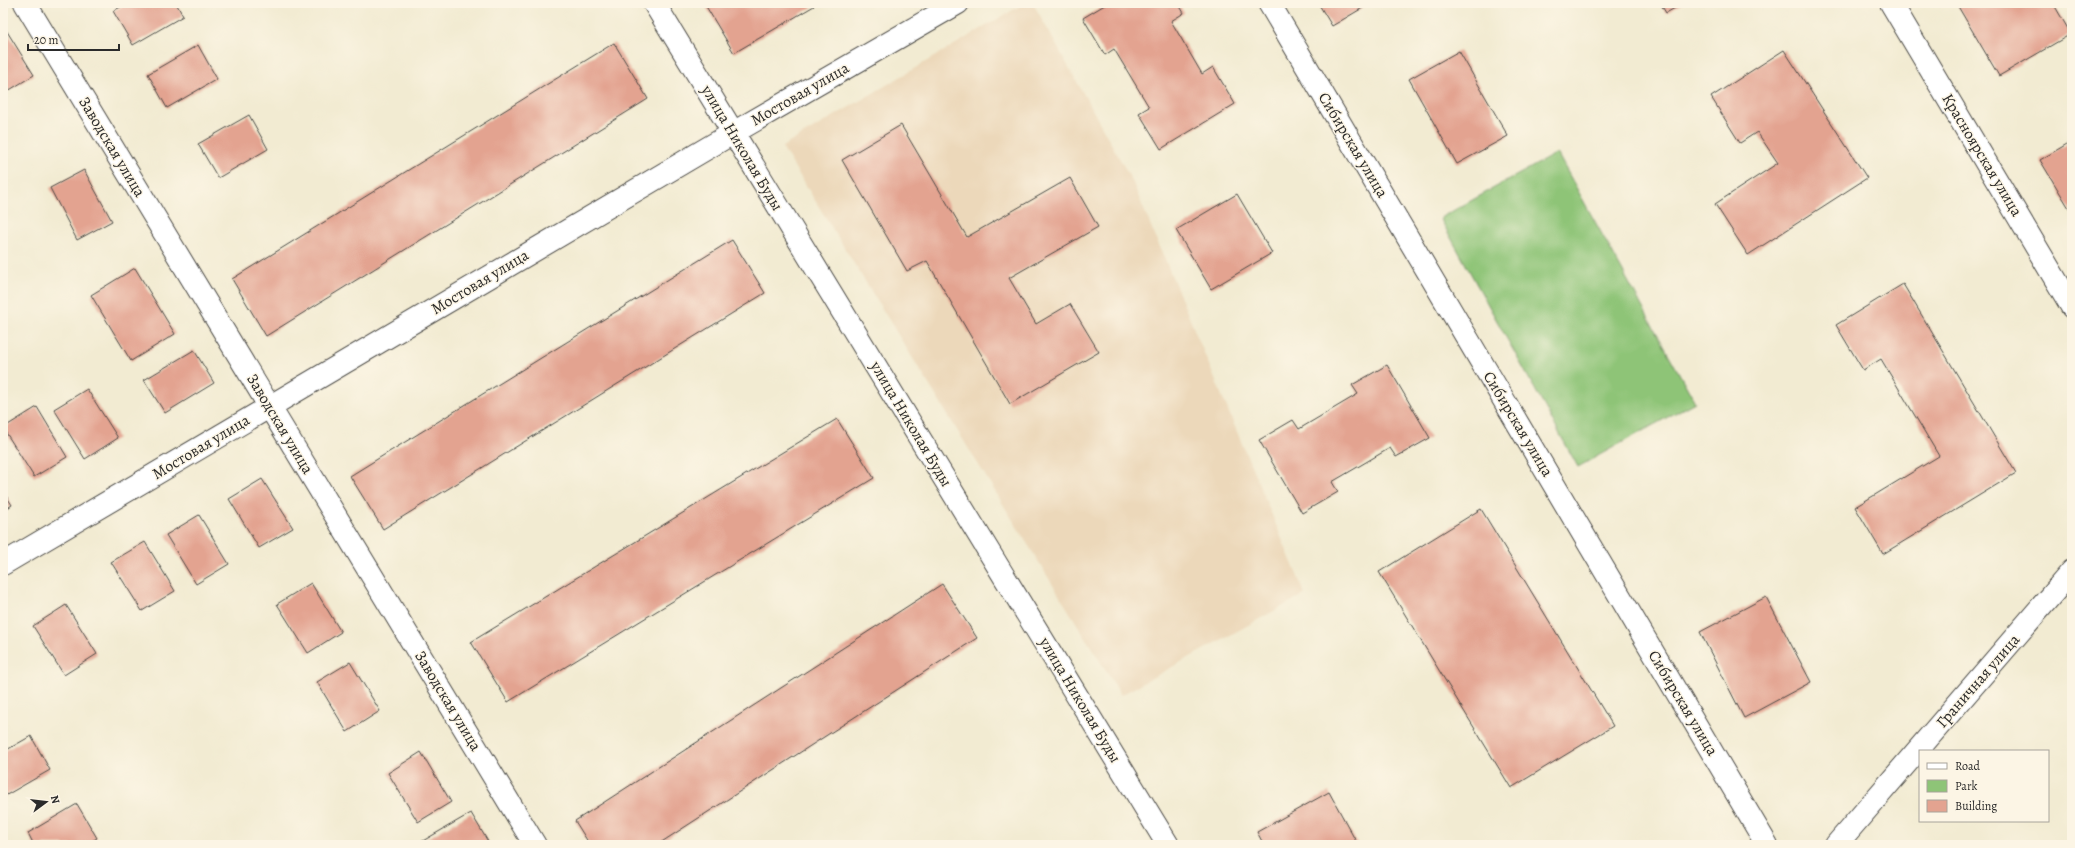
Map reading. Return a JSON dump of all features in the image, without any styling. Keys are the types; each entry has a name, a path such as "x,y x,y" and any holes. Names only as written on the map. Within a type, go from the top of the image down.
{"street":[{"name":"Заводская улица","path":"25,3 535,845"},
{"name":"улица Николая Буды","path":"654,3 1168,845"},
{"name":"Мостовая улица","path":"3,564 733,133 958,3"},
{"name":"Сибирская улица","path":"1269,3 1767,845"},
{"name":"Красноярская улица","path":"1891,3 2072,307"},
{"name":"Граничная улица","path":"1836,845 2072,571"}],"shaded area":[{"path":"1025,3 1033,3 1132,181 1305,594 1121,695 782,147"}],"green space":[{"path":"1557,153 1695,402 1578,467 1440,218"}],"building":[{"path":"128,3 176,3 183,16 133,45 113,11"},
{"path":"704,3 812,3 814,6 734,53"},
{"path":"1108,3 1178,3 1184,13 1171,21 1202,74 1213,67 1235,104 1161,149 1139,113 1149,107 1114,49 1105,55 1083,18"},
{"path":"1318,3 1371,3 1332,26"},
{"path":"1660,3 1684,3 1666,13"},
{"path":"1956,3 2053,3 2071,34 1999,76"},
{"path":"3,25 34,75 3,94"},
{"path":"614,43 648,99 266,336 232,279"},
{"path":"198,45 217,79 167,108 148,74"},
{"path":"1784,50 1867,178 1748,255 1715,204 1778,163 1757,132 1740,143 1711,97"},
{"path":"1459,51 1508,136 1457,164 1409,79"},
{"path":"249,115 268,149 218,178 198,144"},
{"path":"901,125 967,237 1070,178 1098,227 1009,278 1036,324 1070,304 1099,352 1010,404 927,261 907,271 842,160"},
{"path":"2072,141 2072,213 2040,160"},
{"path":"84,170 112,221 77,240 50,188"},
{"path":"1237,194 1272,253 1211,289 1176,230"},
{"path":"732,240 765,293 383,529 350,476"},
{"path":"135,268 175,334 131,361 91,295"},
{"path":"1903,284 2016,473 1883,554 1855,507 1939,456 1881,359 1863,370 1836,325"},
{"path":"194,350 214,383 165,413 144,380"},
{"path":"1387,365 1430,438 1396,457 1390,448 1332,482 1338,492 1302,513 1259,440 1293,420 1299,429 1358,394 1352,385"},
{"path":"87,389 118,438 85,459 54,409"},
{"path":"37,407 67,457 34,477 3,428"},
{"path":"837,419 874,478 508,702 471,642"},
{"path":"262,479 293,528 259,548 229,499"},
{"path":"3,491 12,505 3,511"},
{"path":"1481,509 1613,726 1511,788 1379,572"},
{"path":"199,515 229,564 196,584 166,535"},
{"path":"145,542 175,591 142,611 111,562"},
{"path":"311,583 341,632 308,653 277,604"},
{"path":"942,584 977,638 657,845 590,845 575,821"},
{"path":"1766,597 1811,682 1744,718 1700,632"},
{"path":"66,605 97,654 64,675 33,626"},
{"path":"350,662 380,711 347,732 317,682"},
{"path":"31,736 50,770 3,797 3,752"},
{"path":"421,752 451,802 418,822 388,773"},
{"path":"1329,792 1358,845 1264,845 1257,832"},
{"path":"77,804 97,838 85,845 34,845 28,833"},
{"path":"471,813 490,845 423,845 421,842"}]}
